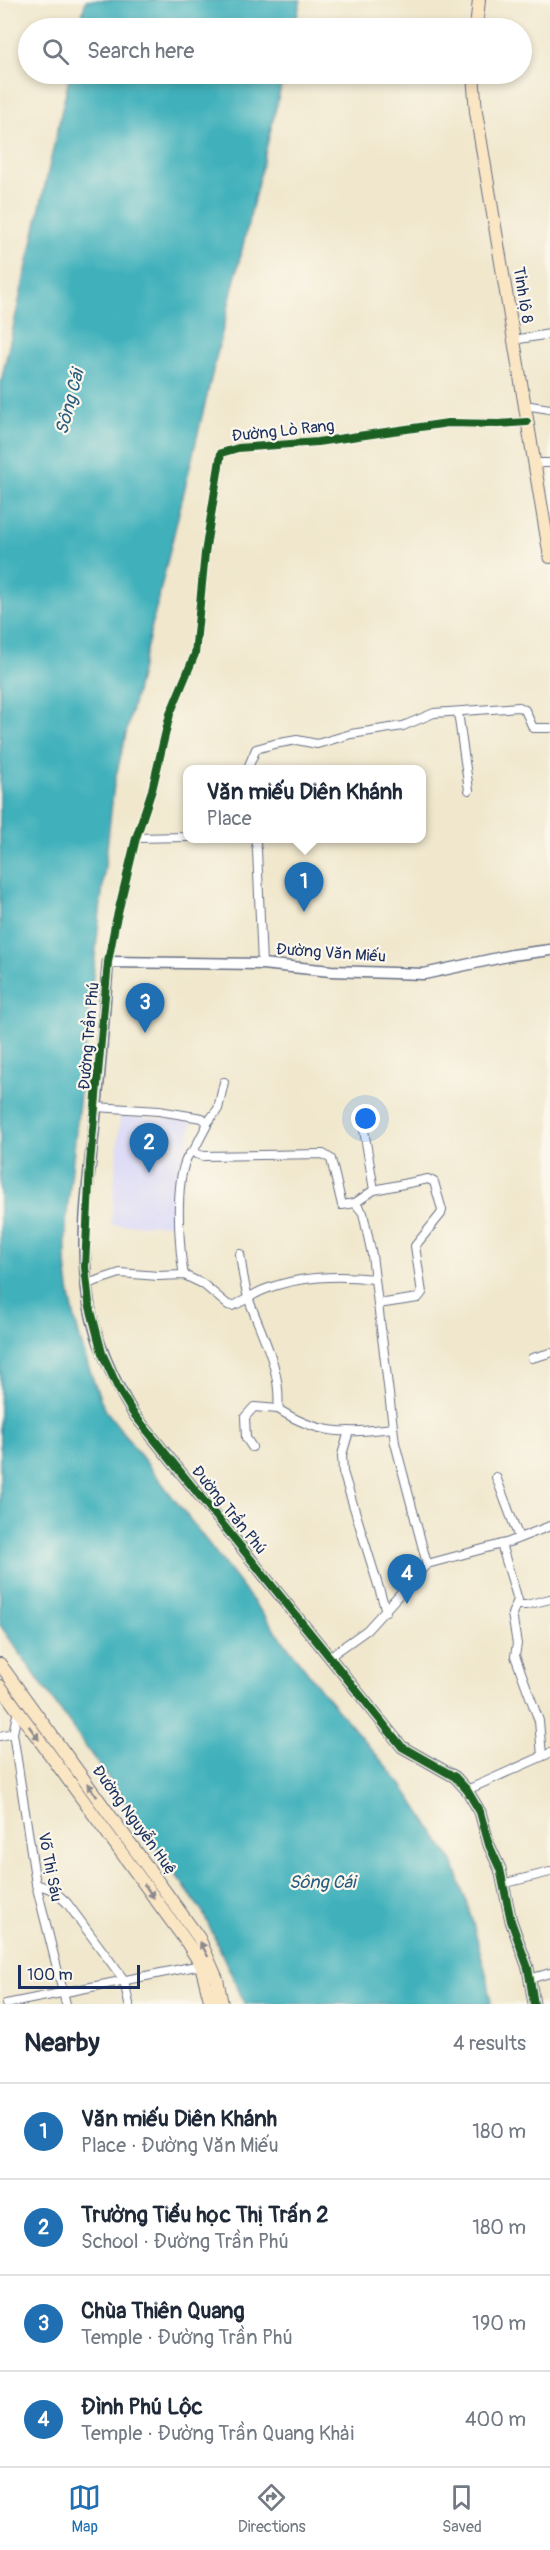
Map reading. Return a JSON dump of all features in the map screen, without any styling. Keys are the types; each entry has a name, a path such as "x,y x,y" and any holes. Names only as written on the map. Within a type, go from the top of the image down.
{"main road":[{"path":"477,18 479,0"},
{"name":"Tỉnh lộ 8","path":"474,84 476,112 550,557"},
{"name":"Đường Nguyễn Huệ","path":"0,1664 199,1938 217,1979 222,2004"},
{"name":"Đường Nguyễn Huệ","path":"0,1686 188,1944 201,1965 211,2004"},
{"path":"18,1710 27,1700"}],"street":[{"path":"513,340 550,334"},
{"path":"524,405 550,409"},
{"name":"Đường Lò Rang","path":"136,838 152,790 170,714 192,666 197,641 205,553 222,453 238,448 317,442 448,423 527,422"},
{"path":"533,463 550,463"},
{"path":"249,765 253,753 260,747 297,740 322,743 351,734 403,726 427,715 519,707 525,710 533,728 550,728"},
{"path":"458,712 469,790"},
{"path":"108,962 136,838 183,837"},
{"path":"256,843 262,964"},
{"name":"Đường Văn Miếu","path":"108,962 262,964 331,971 424,974 512,955 550,950"},
{"name":"Đường Trần Phú","path":"108,962 86,1228 88,1303 102,1353 118,1388 133,1413 402,1747 444,1768 467,1790 480,1812 489,1845 500,1869 511,1921 525,1961 534,2004"},
{"path":"184,1275 179,1234 179,1200 185,1159 188,1152 194,1150 207,1123 218,1109 224,1082"},
{"path":"96,1107 159,1111 202,1119 207,1123"},
{"path":"363,1124 374,1190"},
{"path":"194,1150 196,1154 204,1156 323,1154 331,1159 340,1202 345,1205 355,1203 374,1190 431,1180 437,1187 442,1210 415,1246 423,1289 421,1295 418,1298 378,1305"},
{"path":"355,1203 363,1213 367,1225 393,1428 427,1564"},
{"path":"240,1254 248,1298 279,1386 278,1409"},
{"path":"87,1284 120,1273 158,1276 184,1275 203,1284 228,1305 237,1304 266,1289 303,1279 358,1277 374,1279"},
{"path":"532,1358 550,1353"},
{"path":"252,1447 246,1438 244,1417 254,1407 278,1409 298,1421 337,1432 393,1428"},
{"path":"349,1431 342,1455 343,1472 386,1611"},
{"path":"496,1477 519,1538"},
{"path":"329,1657 367,1630 427,1564 501,1544 550,1526"},
{"path":"467,1790 546,1754 539,1721 515,1656 518,1644 512,1614 518,1605 501,1544"},
{"path":"518,1605 550,1599"},
{"path":"0,1736 13,1733 18,1710"},
{"name":"Võ Thị Sáu","path":"13,1733 36,1884 66,2004"},
{"path":"502,1884 550,1872"},
{"path":"36,1884 53,1890 67,1903 124,1980 129,2004"},
{"path":"6,2004 201,1965"},
{"path":"529,1979 550,1972"}],"shaded area":[{"path":"120,1116 192,1121 174,1224 111,1225"}],"water":[{"path":"86,0 301,0 296,18 82,18"},
{"name":"Sông Cái","path":"68,84 282,84 114,784 66,1222 66,1267 76,1325 104,1408 323,1692 402,1785 453,1862 469,1909 488,1981 491,2004 245,2004 203,1913 0,1625 0,386"}],"cycle path":[{"path":"527,422 448,423 317,442 238,448 221,453 205,553 195,654 170,714 152,790 136,838 108,962 90,1163 85,1267 89,1303 102,1353 118,1388 133,1413 402,1747 455,1777 467,1790 480,1812 489,1845 500,1869 511,1921 528,1968 534,2004"}],"place":[{"name":"Văn miếu Diên Khánh","path":"304,912"},
{"name":"Chùa Thiên Quang","path":"145,1033"},
{"name":"Trường Tiểu học Thị Trấn 2","path":"149,1173"},
{"name":"Đình Phú Lộc","path":"407,1604"}]}
